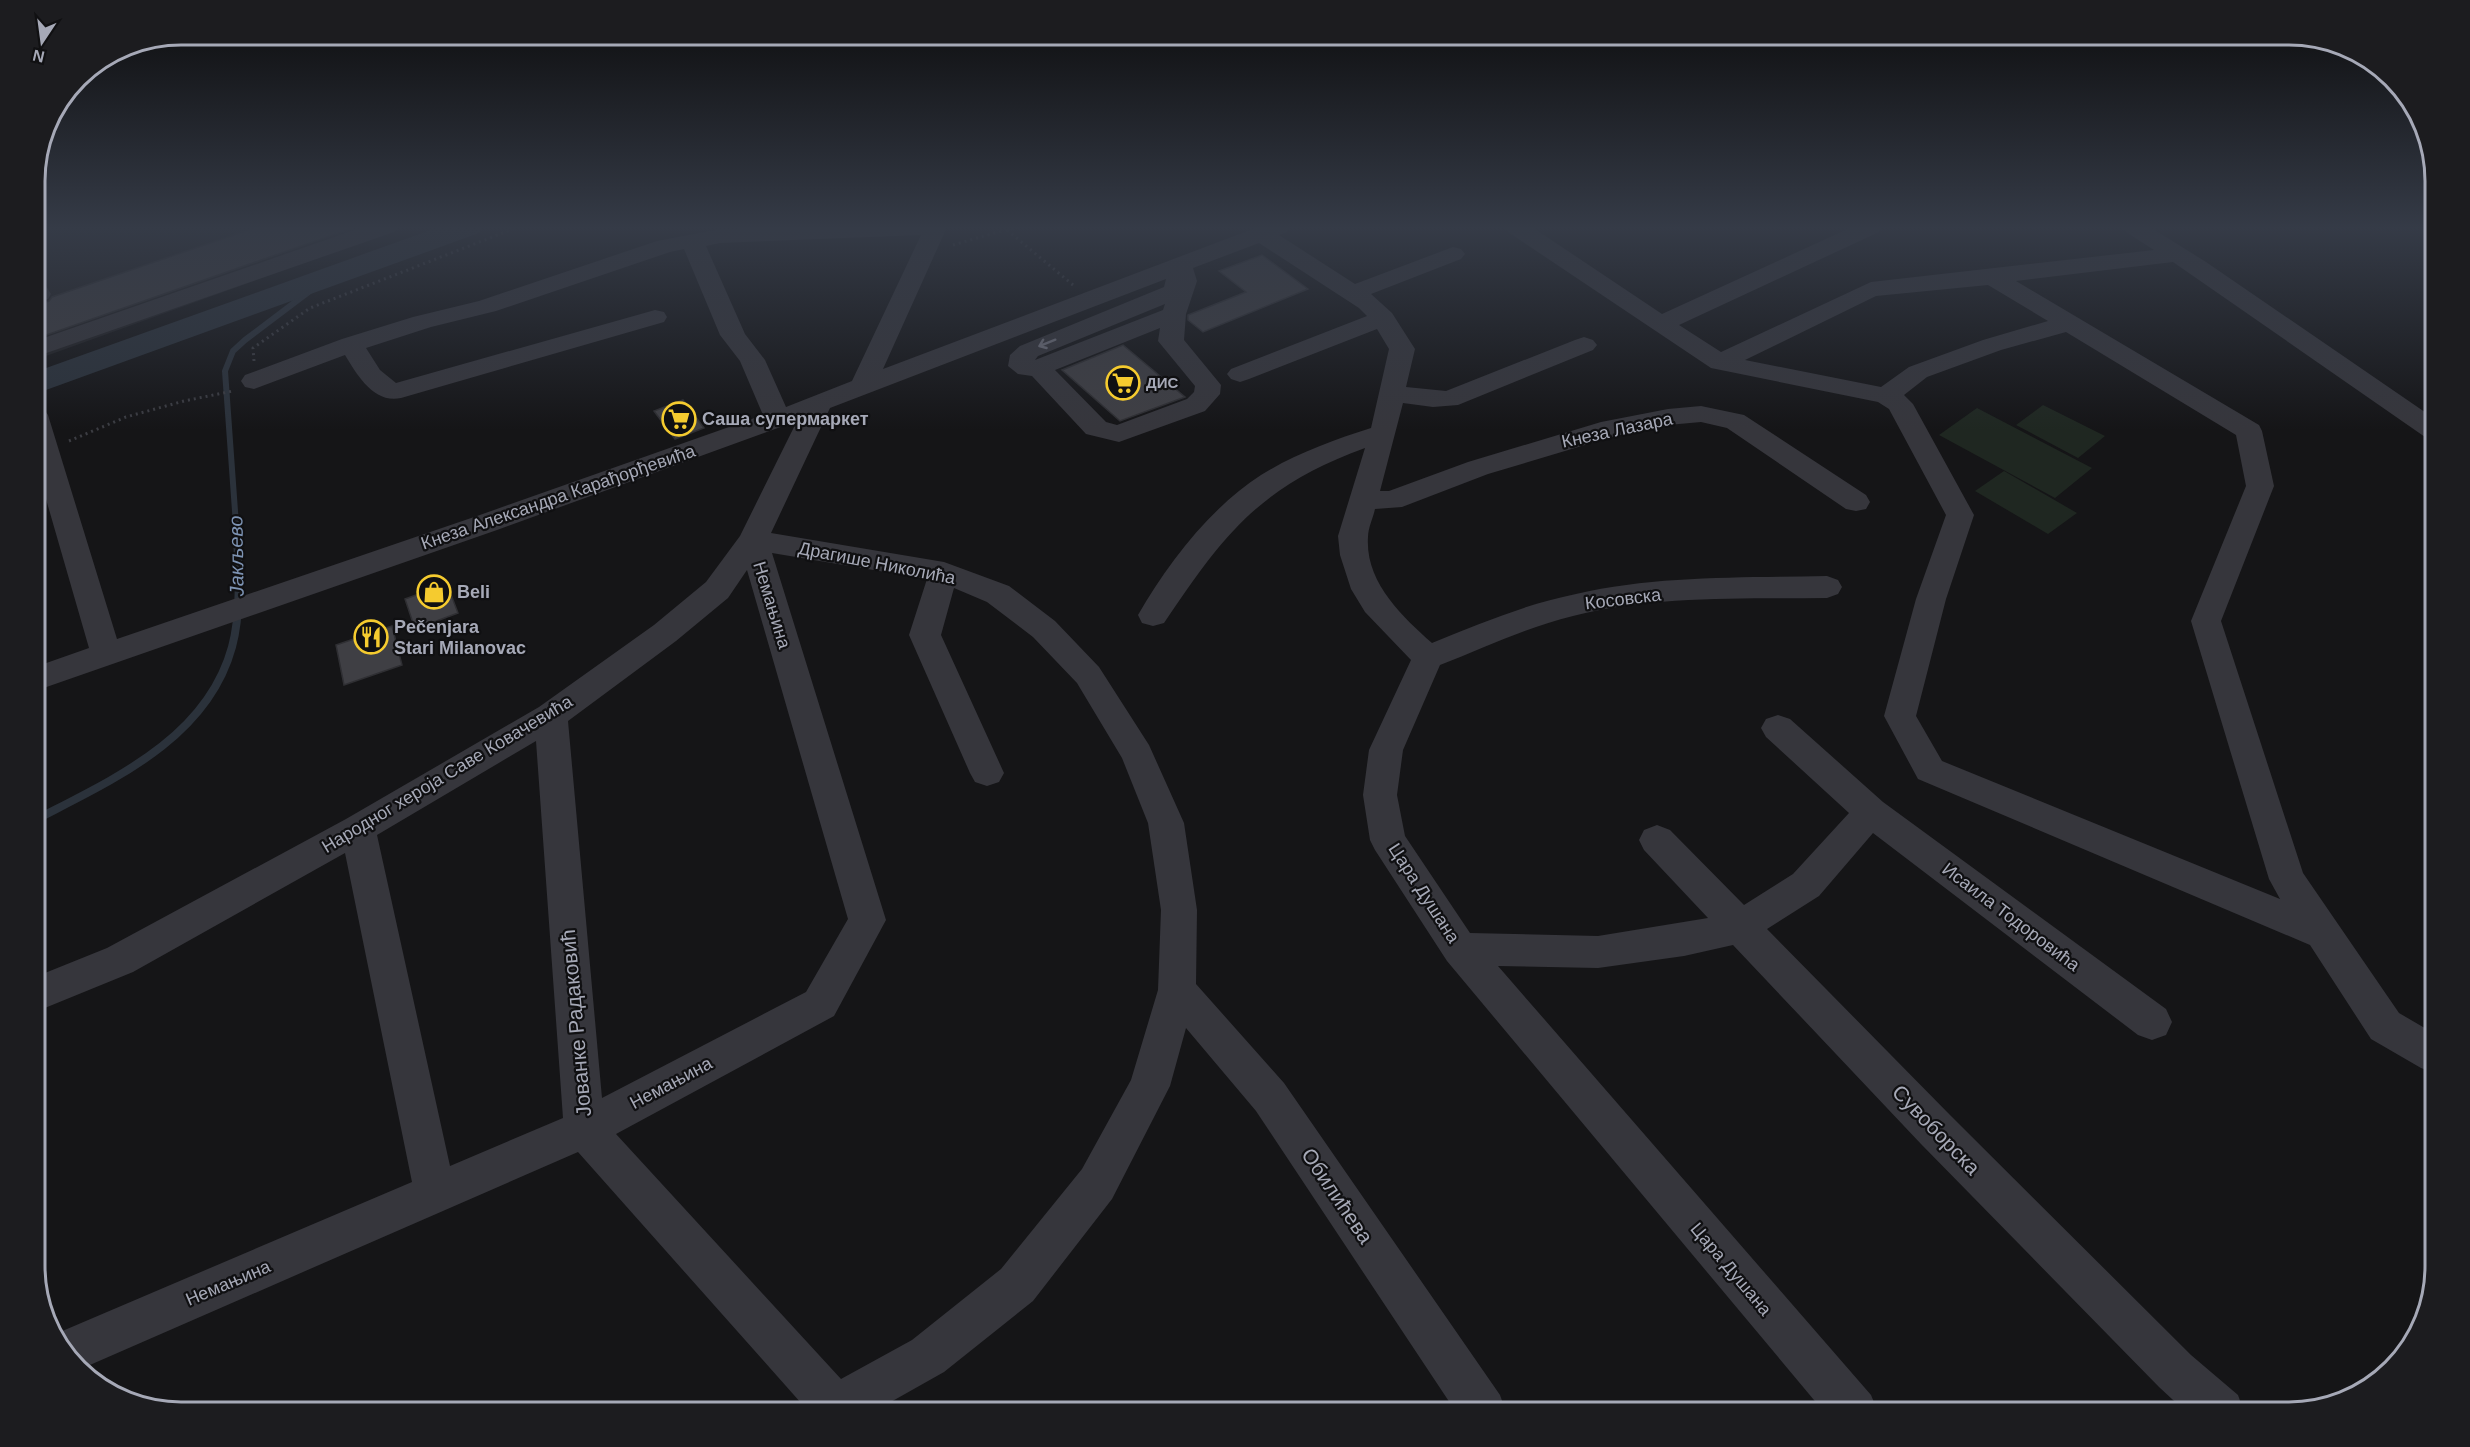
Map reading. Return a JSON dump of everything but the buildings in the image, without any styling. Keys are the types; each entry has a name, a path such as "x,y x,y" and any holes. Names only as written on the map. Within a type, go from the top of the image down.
{"street":[{"path":"45,346 192,295"},
{"path":"244,386 351,344 521,295"},
{"path":"716,295 733,334 752,360 778,419"},
{"path":"863,386 907,295"},
{"name":"Кнеза Александра Карађорђевића","path":"45,675 778,419 1104,295"},
{"path":"1167,295 1023,355 1021,366 1027,369 1038,368 1174,314"},
{"path":"1038,368 1096,428 1108,433 1119,434 1196,405 1207,394 1208,385 1171,341 1174,314 1180,295"},
{"path":"1354,295 1383,318 1401,349 1383,433 1353,536 1355,566 1367,591 1391,624 1428,657"},
{"path":"1616,295 1720,363 1886,396 1900,404 1960,515 1931,599 1900,716 1930,770 2324,934"},
{"path":"1660,324 1724,295"},
{"path":"1720,363 1860,295"},
{"path":"2021,295 2249,431 2260,486 2206,621 2287,879 2385,1026 2425,1049"},
{"path":"2236,295 2425,424"},
{"path":"351,344 370,375 392,392 655,317"},
{"path":"1240,374 1383,318"},
{"path":"1886,396 1918,372 1992,345 2069,323"},
{"path":"1392,393 1449,399 1584,345"},
{"name":"Народног хероја Саве Ковачевића","path":"45,991 120,960 358,829 551,716 665,633 717,590 753,540 819,404"},
{"name":"Кнеза Лазара","path":"1363,500 1392,500 1478,468 1611,428 1668,417 1701,414 1735,421 1856,502"},
{"path":"1153,615 1193,557 1239,506 1269,484 1302,465 1341,446 1383,433"},
{"path":"45,447 46,489 106,654"},
{"name":"Драгише Николића","path":"753,540 944,573 998,594 1044,629 1088,675 1137,754 1166,823 1179,910 1177,990 1150,1086 1097,1184 1017,1285 928,1356 849,1402"},
{"name":"Немањина","path":"73,1349 584,1129 820,1004 867,920 753,540"},
{"path":"944,573 926,635 987,773"},
{"name":"Косовска","path":"1428,657 1540,614 1594,601 1701,590 1827,587"},
{"name":"Цара Душана","path":"1428,657 1386,750 1380,795 1388,840 1460,949 1845,1402"},
{"name":"Јованке Радаковић","path":"551,716 584,1129 825,1402"},
{"name":"Исаила Тодоровића","path":"1778,728 1871,812 2152,1022"},
{"path":"1460,949 1598,952 1684,940 1740,927 1806,885 1871,812"},
{"path":"358,829 435,1193"},
{"name":"Сувоборска","path":"1657,840 1952,1147 2175,1371 2209,1402"},
{"name":"Обилићева","path":"1177,990 1270,1097 1476,1402"}],"path":[{"path":"46,450 126,417 244,386 253,348 309,308 344,295"}],"shaded area":[{"path":"45,295 216,295 45,356"},
{"path":"2043,405 2105,436 2078,458 2016,425"},
{"path":"1977,408 2092,468 2055,498 1939,435"},
{"path":"2004,471 2077,513 2048,534 1975,491"}],"waterway":[{"path":"45,380 282,295"},
{"name":"Јакљево","path":"237,539 225,371 233,351 305,295"},
{"name":"Јакљево","path":"45,815 125,772 153,753 179,732 201,707 220,679 235,634 239,593 237,538"}],"place":[{"name":"ДИС","path":"1123,383"},
{"name":"Саша супермаркет","path":"679,419"},
{"name":"Beli","path":"434,592"},
{"name":"Pečenjara Stari Milanovac","path":"371,637"}]}
